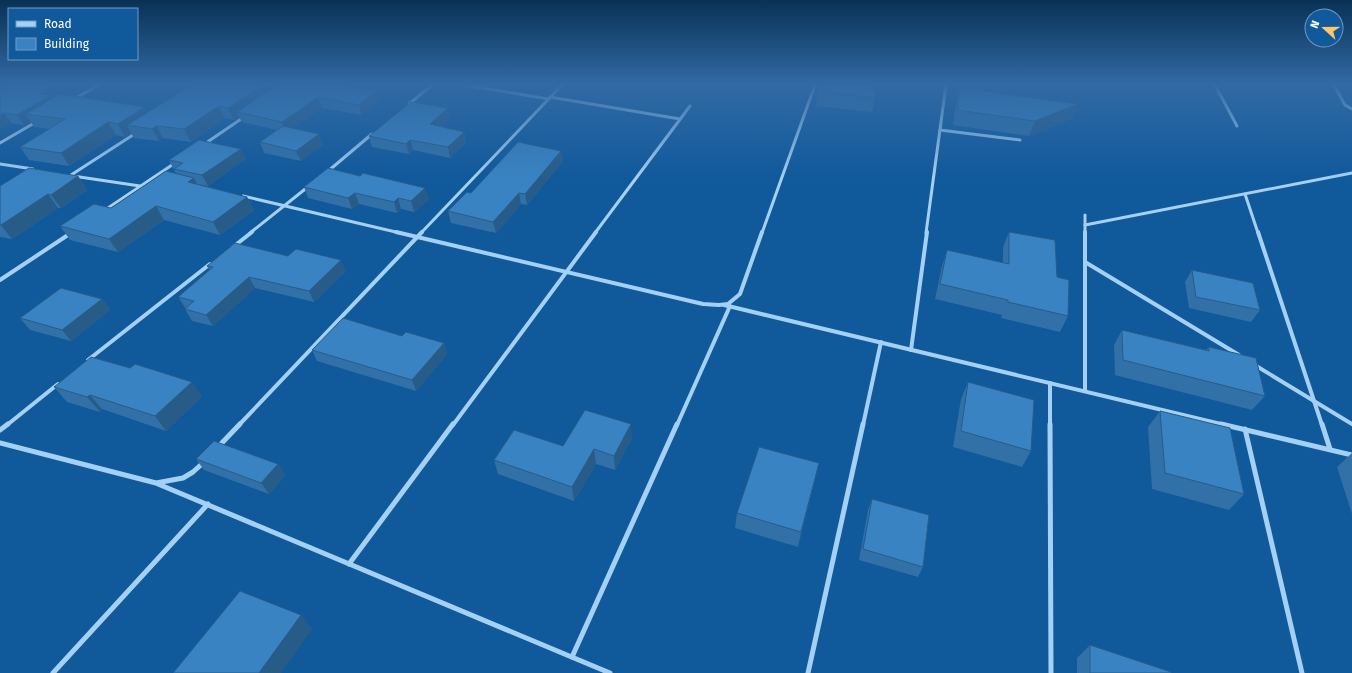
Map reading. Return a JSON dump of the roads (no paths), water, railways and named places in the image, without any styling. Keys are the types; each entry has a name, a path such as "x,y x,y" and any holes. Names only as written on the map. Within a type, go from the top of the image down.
{"street":[{"path":"201,146 244,116"},
{"path":"214,452 532,116"},
{"path":"664,116 680,119"},
{"path":"349,564 682,116"},
{"path":"572,657 731,305 740,294 804,116"},
{"path":"911,350 942,116"},
{"path":"1232,116 1237,126"},
{"path":"0,143 40,120"},
{"path":"322,176 377,130"},
{"path":"940,130 1020,140"},
{"path":"71,175 138,132"},
{"path":"102,212 181,159"},
{"path":"0,164 36,170"},
{"path":"1085,225 1352,173"},
{"path":"64,174 140,186"},
{"path":"155,176 162,178"},
{"path":"229,250 315,181"},
{"path":"1245,194 1330,449"},
{"path":"239,196 703,304 731,305 911,350 1352,455"},
{"path":"1085,215 1085,391"},
{"path":"0,280 76,229"},
{"path":"87,362 217,259"},
{"path":"1085,262 1241,357"},
{"path":"808,673 881,342"},
{"path":"1248,361 1352,424"},
{"path":"0,430 62,381"},
{"path":"1050,383 1051,673"},
{"path":"1245,429 1302,673"},
{"path":"0,443 156,483 610,673"},
{"path":"156,483 172,482 186,478 198,469 208,458"},
{"path":"54,673 208,504"}]}
